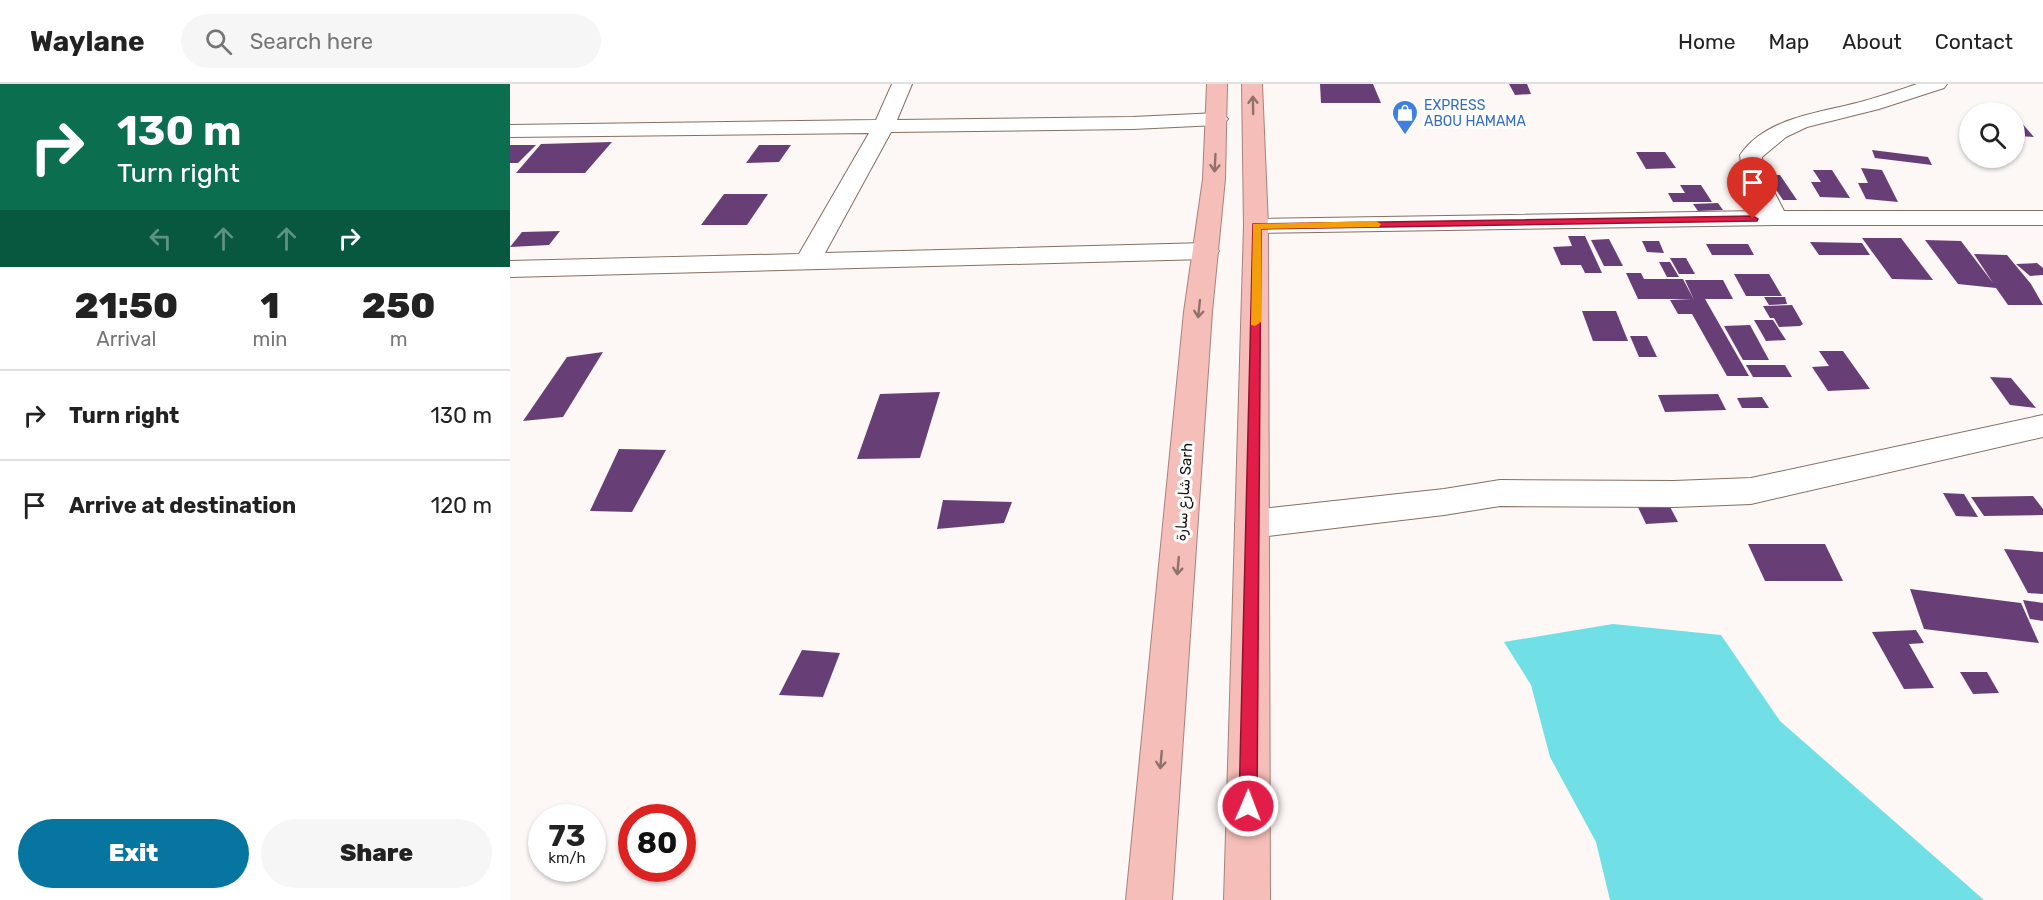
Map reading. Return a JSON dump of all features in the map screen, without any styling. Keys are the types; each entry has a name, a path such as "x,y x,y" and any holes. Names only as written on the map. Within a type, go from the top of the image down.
{"highway":[{"name":"شارع سارة Sarh","path":"1149,900 1198,312 1206,251 1217,119 1217,84"},
{"path":"1247,900 1256,226 1252,84"}],"street":[{"path":"808,261 883,127 902,84"},
{"path":"1775,218 1753,172 1751,155 1778,132 1800,123 1872,105 1937,84"},
{"path":"510,131 1133,123 1217,119"},
{"path":"1256,226 1775,218 2043,218"},
{"path":"510,269 1206,251"},
{"path":"1252,524 1444,502 1500,493 1674,494 1750,491 2043,426"}],"water":[{"path":"1613,624 1721,635 1780,721 1984,900 1610,900 1596,842 1550,757 1531,685 1504,642"}],"building":[{"path":"1320,84 1373,84 1381,103 1321,103"},
{"path":"1509,84 1527,84 1531,94 1515,95"},
{"path":"2025,127 2034,137 2025,136"},
{"path":"612,142 585,173 516,173 541,144"},
{"path":"510,145 536,145 518,163 510,163"},
{"path":"759,145 791,145 779,162 746,163"},
{"path":"1872,150 1928,157 1932,165 1875,158"},
{"path":"1636,152 1665,152 1676,168 1646,169"},
{"path":"1861,168 1882,170 1898,202 1866,199 1858,183 1868,183"},
{"path":"1813,170 1832,170 1850,198 1820,197 1811,182 1821,182"},
{"path":"1766,175 1780,175 1797,200 1783,200"},
{"path":"1728,181 1748,182 1759,203 1738,202"},
{"path":"1680,185 1701,185 1712,202 1673,202 1668,193 1685,193"},
{"path":"724,194 768,194 747,225 701,225"},
{"path":"1718,203 1723,210 1698,211 1693,204"},
{"path":"560,231 549,245 510,247 522,232"},
{"path":"1568,236 1585,236 1602,273 1585,273 1581,265 1561,265 1553,247 1572,246"},
{"path":"1862,238 1901,238 1933,280 1892,279"},
{"path":"1609,239 1623,266 1604,266 1591,240"},
{"path":"1925,240 1961,241 1993,283 1974,254 2007,255 2031,284 2043,305 2008,305 1996,288 1958,284"},
{"path":"1642,241 1659,241 1664,253 1647,252"},
{"path":"1810,242 1862,243 1870,255 1819,255"},
{"path":"1706,244 1748,244 1754,255 1712,255"},
{"path":"1670,258 1686,258 1695,274 1679,274"},
{"path":"1659,262 1670,262 1679,277 1667,277"},
{"path":"2037,263 2043,268 2043,275 2030,276 2016,264"},
{"path":"1626,273 1641,273 1644,279 1683,279 1694,300 1685,280 1723,280 1733,299 1705,299 1749,376 1727,376 1692,314 1678,314 1670,300 1692,299 1638,299"},
{"path":"1734,274 1769,274 1782,296 1746,296"},
{"path":"1764,297 1785,297 1787,304 1769,305"},
{"path":"1792,305 1803,324 1800,326 1779,327 1763,306"},
{"path":"1582,311 1616,311 1628,341 1593,341"},
{"path":"1754,320 1773,320 1786,340 1766,341"},
{"path":"1750,325 1769,360 1743,360 1724,326"},
{"path":"1630,336 1647,336 1657,357 1639,357"},
{"path":"1819,351 1843,351 1870,389 1828,391 1812,367 1829,366"},
{"path":"603,352 563,417 523,421 567,357"},
{"path":"1746,365 1785,365 1792,377 1753,377"},
{"path":"1990,377 2011,378 2036,408 2010,405"},
{"path":"940,392 920,458 857,459 880,394"},
{"path":"1718,394 1726,410 1665,412 1658,395"},
{"path":"1762,397 1769,408 1742,408 1737,398"},
{"path":"619,449 666,450 632,512 590,511"},
{"path":"1943,493 1964,494 1978,517 1956,516"},
{"path":"2033,496 2043,509 2043,515 1984,516 1971,497"},
{"path":"943,500 1012,502 1004,523 937,529"},
{"path":"1667,501 1678,522 1646,524 1636,503"},
{"path":"1748,544 1825,544 1843,581 1765,581"},
{"path":"2004,549 2043,552 2043,594 2028,593"},
{"path":"1910,589 2021,603 2039,643 1924,629"},
{"path":"2023,600 2043,603 2043,621 2030,619"},
{"path":"1916,630 1924,643 1909,644 1934,688 1904,689 1872,632"},
{"path":"802,650 840,653 823,697 779,695"},
{"path":"1960,672 1987,672 1999,693 1973,694"}],"slow traffic":[{"path":"1255,322 1256,226 1376,224"}],"place":[{"name":"EXPRESS ABOU HAMAMA","path":"1405,136"}],"route":[{"path":"1248,806 1256,226 1753,219"}]}
